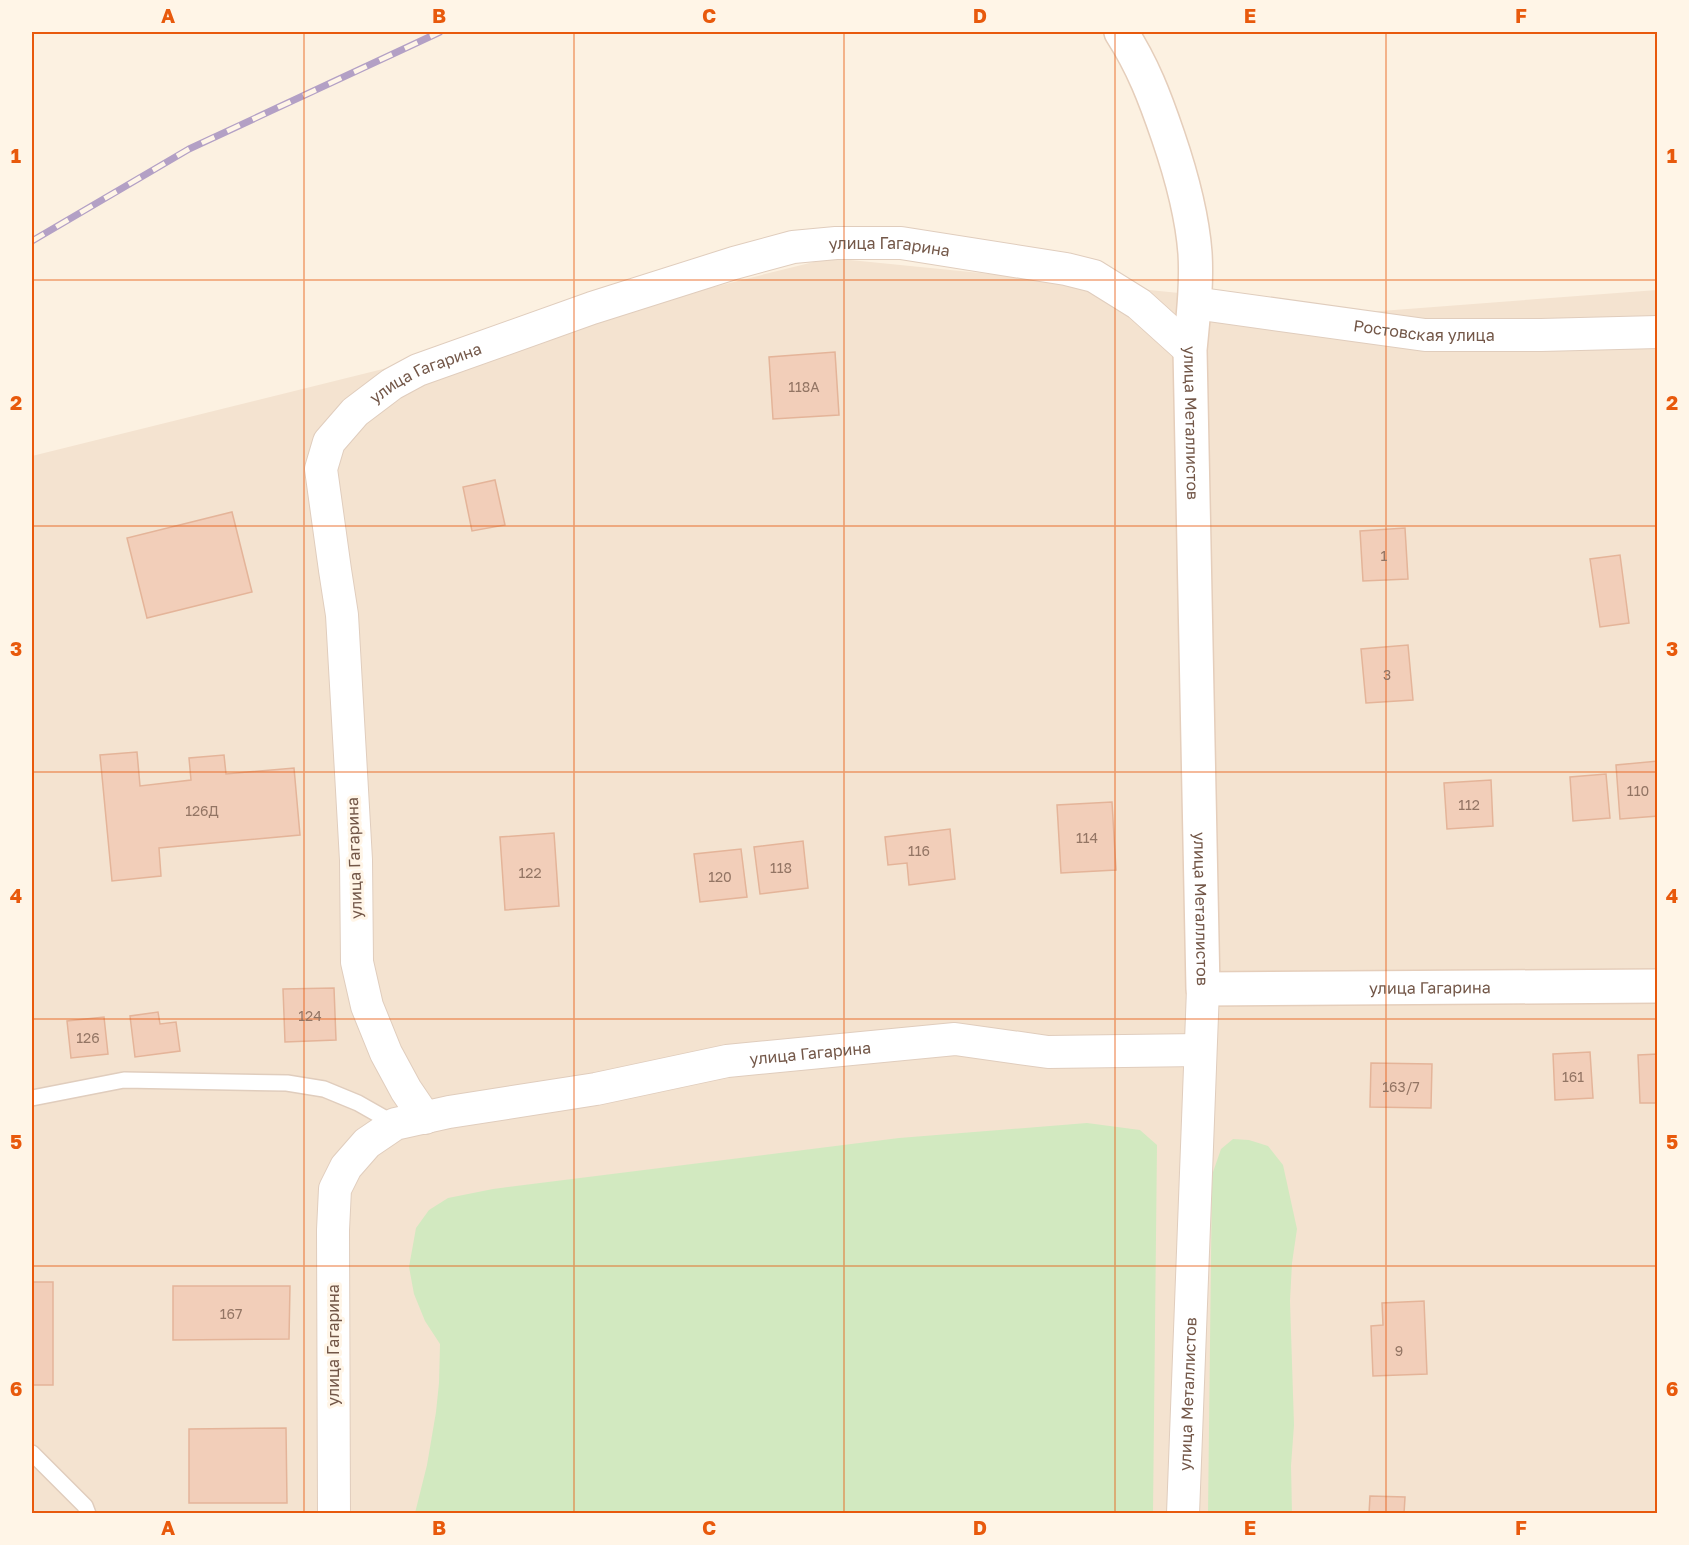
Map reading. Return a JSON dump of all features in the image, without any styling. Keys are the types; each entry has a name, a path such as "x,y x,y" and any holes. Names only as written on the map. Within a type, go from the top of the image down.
{"main road":[{"name":"улица Металлистов","path":"1121,32 1136,55 1154,97 1178,165 1192,223 1195,255 1190,350 1203,989"},
{"name":"улица Гагарина","path":"1203,989 1658,986"}],"street":[{"name":"улица Гагарина","path":"410,1121 406,1090 386,1053 367,1006 357,962 356,860 342,615 321,469 329,442 355,412 392,384 418,370 591,308 793,247 836,243 901,243 1066,269 1094,276 1139,304 1190,350"},
{"name":"Ростовская улица","path":"1194,303 1425,335 1658,333"},
{"name":"улица Металлистов","path":"1183,1514 1203,989"},
{"name":"улица Гагарина","path":"334,1514 333,1230 335,1189 346,1167 368,1143 410,1121 596,1089 727,1061 955,1039 1047,1052 1200,1050"}],"lane":[{"path":"32,1098 124,1080 287,1083 324,1089 410,1121"},
{"path":"32,1453 85,1506 88,1514"}],"shaded area":[{"path":"830,258 1368,312 1657,290 1657,1513 32,1513 32,456"}],"green space":[{"path":"1087,1123 1140,1130 1157,1145 1153,1513 415,1513 427,1465 436,1412 440,1344 425,1321 414,1294 409,1267 416,1228 429,1210 448,1198 493,1189 899,1138"},
{"path":"1233,1139 1249,1140 1268,1146 1283,1165 1297,1229 1290,1301 1294,1425 1291,1466 1292,1513 1208,1513 1212,1175 1221,1149"}],"building":[{"path":"835,352 839,415 773,419 769,357"},
{"path":"495,480 505,525 472,531 463,487"},
{"path":"232,512 252,592 147,618 127,538"},
{"path":"1405,528 1408,579 1363,581 1360,531"},
{"path":"1620,555 1629,623 1600,627 1590,559"},
{"path":"1408,645 1413,700 1366,703 1361,649"},
{"path":"137,752 140,786 191,780 189,758 224,755 226,774 294,768 300,835 159,848 161,876 112,881 100,755"},
{"path":"1658,761 1658,816 1620,819 1616,765"},
{"path":"1606,774 1610,818 1573,821 1570,777"},
{"path":"1491,780 1493,826 1447,829 1444,783"},
{"path":"1112,802 1116,870 1061,873 1057,805"},
{"path":"950,829 955,879 909,885 907,863 888,865 885,837"},
{"path":"554,833 559,906 505,910 500,837"},
{"path":"803,841 808,888 760,894 754,847"},
{"path":"741,849 747,897 700,902 694,854"},
{"path":"334,988 336,1040 285,1042 283,989"},
{"path":"158,1012 160,1024 176,1022 180,1051 135,1057 130,1016"},
{"path":"104,1017 108,1054 71,1058 67,1021"},
{"path":"1590,1052 1593,1098 1555,1100 1553,1054"},
{"path":"1658,1054 1658,1103 1640,1103 1638,1055"},
{"path":"1371,1063 1432,1064 1431,1108 1370,1107"},
{"path":"32,1282 53,1282 53,1385 32,1385"},
{"path":"173,1286 290,1286 289,1339 173,1340"},
{"path":"1424,1301 1427,1374 1373,1376 1371,1326 1383,1325 1382,1303"},
{"path":"286,1428 287,1503 189,1503 189,1429"},
{"path":"1370,1496 1405,1497 1404,1514 1369,1514"}],"railway":[{"path":"32,241 189,149 440,32"}]}
